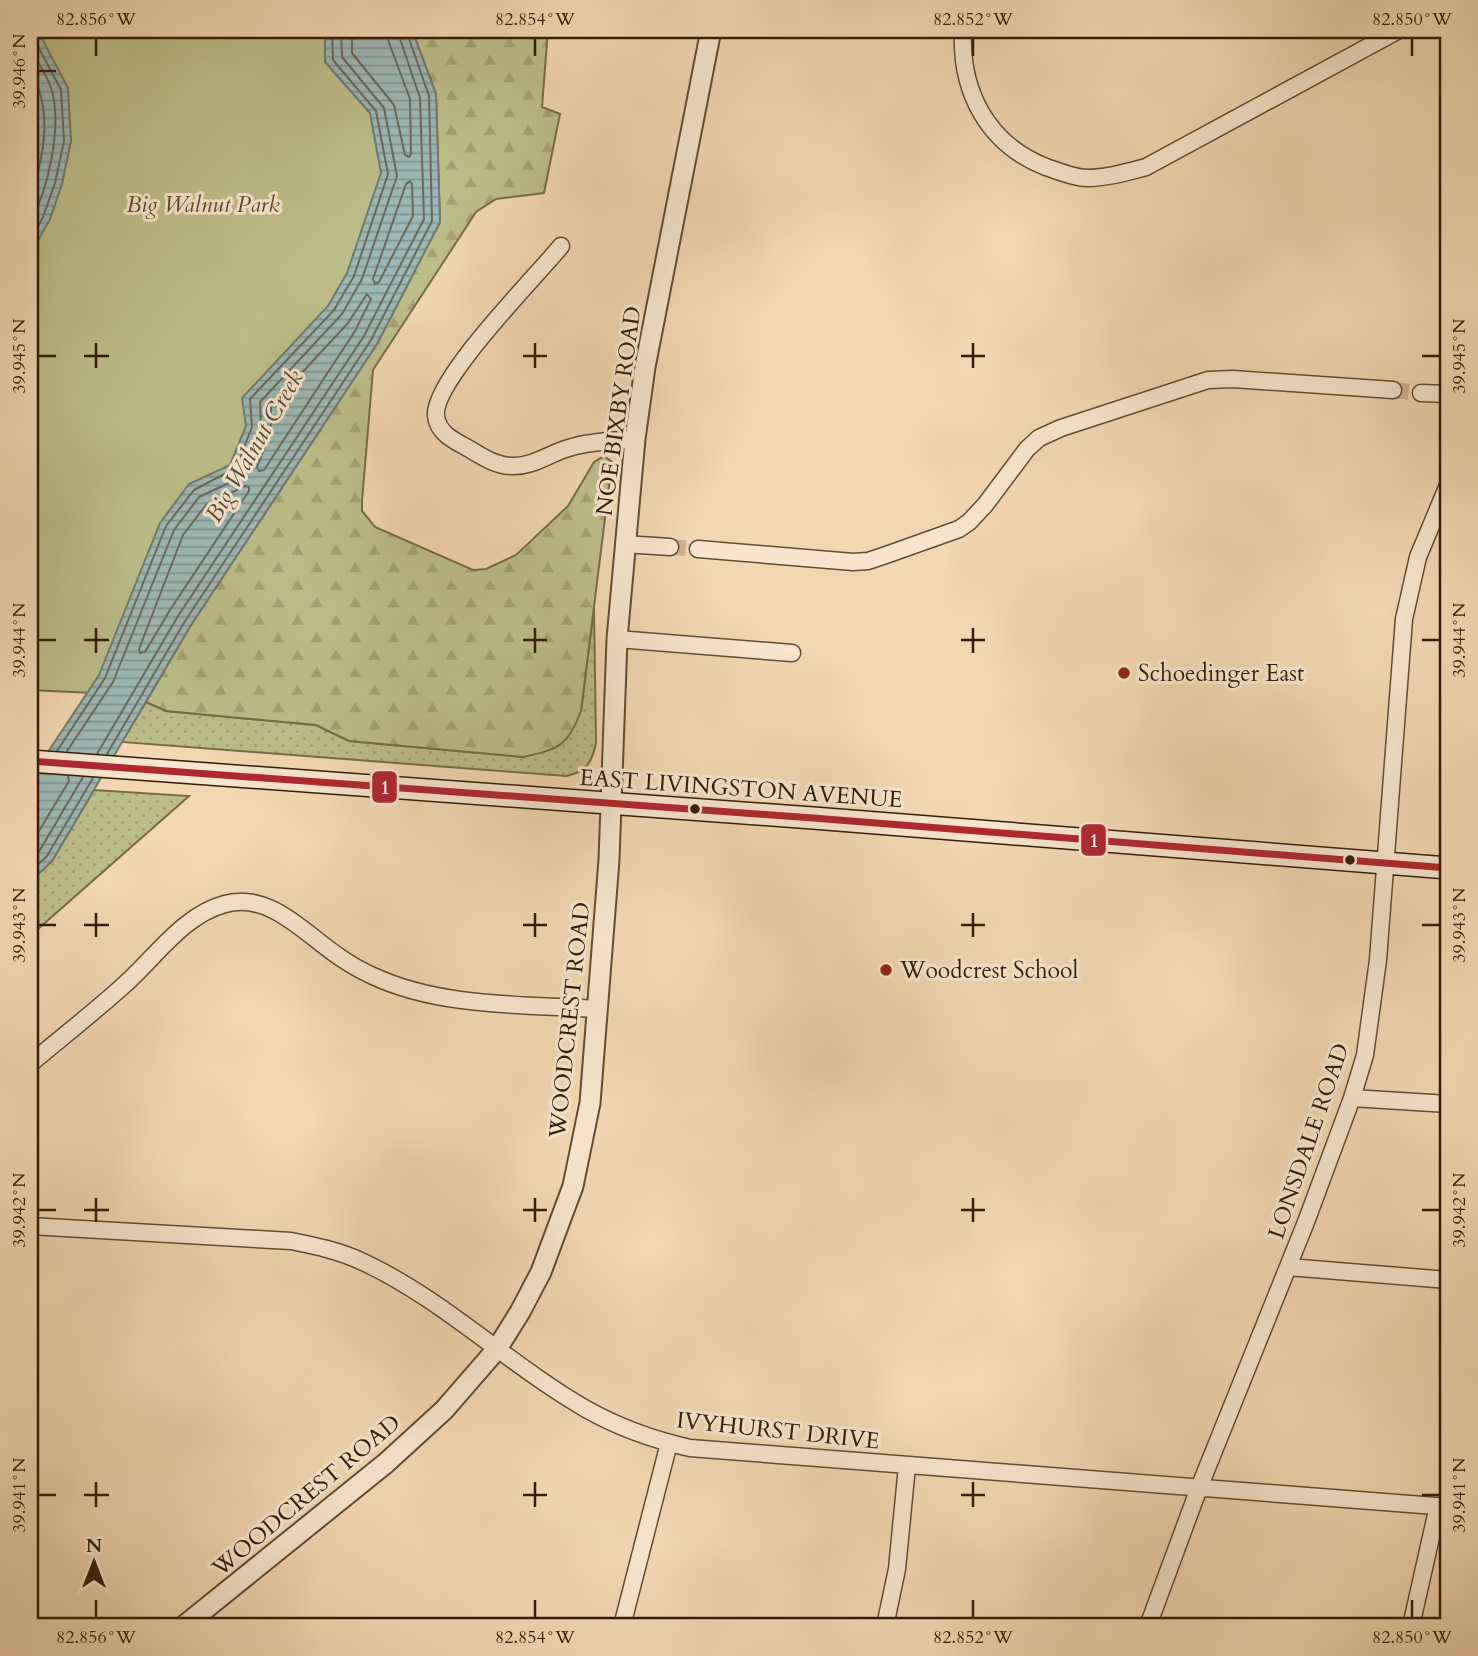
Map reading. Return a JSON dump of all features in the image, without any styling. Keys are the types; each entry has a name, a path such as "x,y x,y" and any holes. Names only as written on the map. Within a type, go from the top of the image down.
{"main road":[{"name":"EAST LIVINGSTON AVENUE","path":"30,761 1448,868"}],"street":[{"name":"NOE BIXBY ROAD","path":"611,804 617,639 635,439 645,367 711,30"},
{"path":"963,30 962,49 967,82 975,103 990,127 1028,160 1086,178 1116,175 1146,167 1399,30"},
{"path":"561,246 486,332 449,381 437,407 439,424 449,438 499,465 528,465 573,446 635,439"},
{"path":"698,550 868,561 943,536 969,522 1020,457 1039,438 1061,428 1208,380 1233,379 1393,390"},
{"path":"1421,393 1448,394"},
{"name":"LONSDALE ROAD","path":"1148,1626 1199,1488 1288,1267 1352,1098 1364,1055 1385,864 1404,619 1418,557 1448,485"},
{"path":"624,544 670,547"},
{"path":"617,639 792,653"},
{"name":"WOODCREST ROAD","path":"184,1626 413,1440 444,1410 497,1349 541,1272 573,1186 590,1103 611,804"},
{"path":"30,1064 125,984 193,919 228,903 255,903 276,911 341,958 402,987 472,1001 597,1009"},
{"path":"1352,1098 1448,1104"},
{"name":"IVYHURST DRIVE","path":"30,1226 270,1239 327,1248 363,1262 405,1286 586,1408 637,1433 669,1443 727,1453 1443,1507"},
{"path":"1288,1267 1448,1280"},
{"path":"622,1626 669,1443"},
{"path":"885,1626 897,1569 907,1466"},
{"path":"1411,1626 1443,1507"}],"green space":[{"name":"Big Walnut Park","path":"30,30 371,30 396,238 114,694 30,690"},
{"path":"412,30 548,30 542,107 560,114 544,193 496,199 476,212 373,370 362,501 362,511 375,527 473,570 486,569 516,555 568,506 594,462 604,456 612,462 581,711 571,732 561,744 523,757 349,741 316,725 166,711 146,702 191,625 377,344 440,222 436,94"},
{"path":"594,608 596,743 587,766 566,776 122,742 146,702 166,711 316,725 349,741 523,757 581,711"},
{"path":"94,790 189,796 30,936 30,882 52,861"}],"water":[{"path":"30,30 39,33 68,88 71,141 62,184 50,219 30,255"},
{"name":"Big Walnut Creek","path":"325,30 412,30 436,94 440,222 377,344 191,625 52,861 30,882 30,779 99,675 160,523 189,484 230,465 246,426 242,398 328,306 347,273 381,173 370,113 325,62"}],"tunnel":[{"path":"1393,390 1421,393"},
{"path":"670,547 698,549"}],"transit line":[{"name":"1","path":"30,761 1448,868"}],"place":[{"name":"Schoedinger East","path":"1124,673"},
{"name":"Woodcrest School","path":"886,970"}]}
